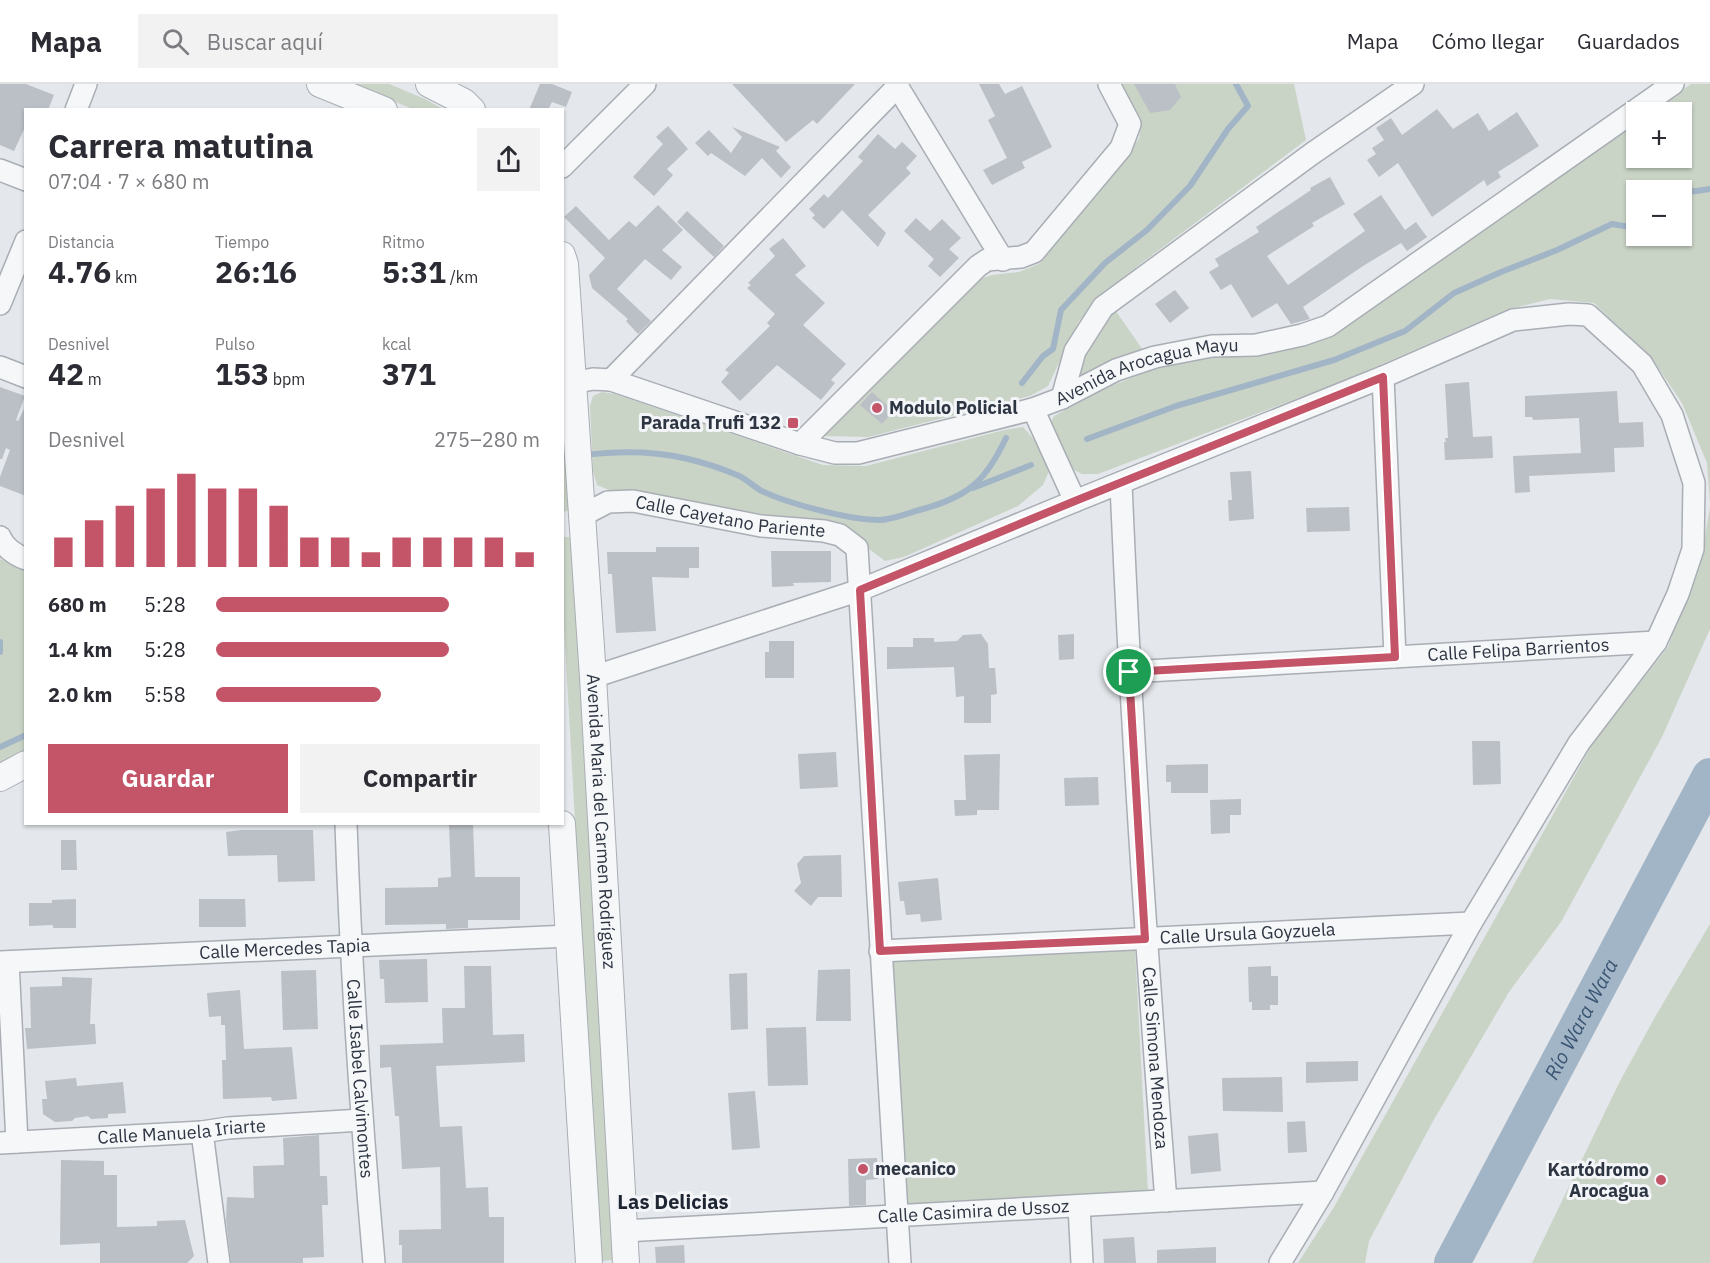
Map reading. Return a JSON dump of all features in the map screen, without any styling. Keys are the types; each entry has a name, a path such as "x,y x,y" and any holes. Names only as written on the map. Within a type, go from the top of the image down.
{"street":[{"path":"77,108 86,84"},
{"path":"320,84 379,108"},
{"path":"429,84 464,102 470,108"},
{"path":"564,165 645,84"},
{"path":"800,444 978,266 987,260 1021,258 1034,252 1121,147 1130,124 1109,84"},
{"path":"1062,398 1075,351 1103,307 1313,153 1413,84"},
{"path":"610,380 897,85 1003,260"},
{"name":"Avenida Arocagua Mayu","path":"568,383 593,379 610,380 800,444 835,453 858,453 1033,409 1062,398 1116,370 1155,357 1212,346 1256,345 1302,335 1328,326 1666,86"},
{"path":"0,170 24,179"},
{"path":"0,304 24,246"},
{"name":"Avenida Maria del Carmen Rodríguez","path":"564,261 568,383 578,455 573,520 593,677 626,1263"},
{"path":"593,677 860,590 1383,377 1513,320 1569,314 1588,315 1642,364 1672,416 1694,483 1693,549 1678,594 1656,642 1580,743 1471,923 1323,1192 1280,1263"},
{"path":"0,367 24,376"},
{"path":"1383,377 1395,657"},
{"path":"1033,409 1075,501"},
{"name":"Calle Simona Mendoza","path":"1121,483 1129,672 1145,939 1166,1201"},
{"name":"Calle Cayetano Pariente","path":"573,520 608,502 633,501 761,526 824,531 840,535 856,548 900,1263"},
{"path":"0,537 3,543 24,558"},
{"name":"Calle Felipa Barrientos","path":"1129,672 1656,642"},
{"path":"0,778 24,766"},
{"name":"Calle Isabel Calvimontes","path":"346,825 350,946 374,1263"},
{"name":"Avenida Maria del Carmen Rodríguez","path":"562,825 589,1263"},
{"name":"Calle Ursula Goyzuela","path":"880,951 1471,923"},
{"name":"Calle Mercedes Tapia","path":"4,962 569,936"},
{"path":"4,962 8,1143"},
{"name":"Calle Manuela Iriarte","path":"8,1143 362,1120"},
{"path":"202,1132 219,1263"},
{"name":"Calle Casimira de Ussoz","path":"624,1231 1323,1192"},
{"path":"1079,1206 1082,1263"}],"green space":[{"path":"350,84 389,84 441,108 410,108"},
{"path":"1120,84 1294,84 1306,140 1139,265 1101,297 1079,321 1048,386 1030,396 868,437 823,436 976,280 992,275 1019,272 1039,264 1139,139 1141,125"},
{"path":"1691,84 1710,84 1710,503 1707,463 1682,403 1653,360 1594,303 1550,299 1506,310 1338,383 1098,474 1082,474 1074,470 1051,422 1054,416 1106,388 1151,370 1194,360 1293,348 1322,338 1626,129 1626,168 1692,168 1692,102 1665,102"},
{"path":"1113,307 1145,353 1080,382 1078,371 1082,351 1092,332"},
{"path":"602,392 615,394 823,465 866,466 1023,427 1038,444 1050,469 1043,485 1018,506 904,557 885,561 837,525 614,492 597,485 593,471 590,406 593,396"},
{"path":"564,429 570,506 564,512"},
{"path":"1710,507 1710,629 1662,737 1561,922 1509,992 1432,1123 1369,1241 1365,1263 1298,1263 1334,1207 1593,743 1668,647 1703,548"},
{"path":"564,537 569,537 573,543 613,1260 600,1261 564,627"},
{"path":"0,559 24,567 24,754 0,766"},
{"name":"Kartódromo Arocagua","path":"1710,924 1710,1263 1532,1263 1619,1083"},
{"path":"1135,949 1148,1192 905,1206 892,962"}],"building":[{"path":"0,84 26,84 54,95 49,108 24,108 24,129 14,151 0,145"},
{"path":"540,84 552,84 572,92 566,107 552,102 549,108 530,108"},
{"path":"732,84 855,84 817,124 813,120 786,142"},
{"path":"979,84 999,84 1005,94 1022,86 1052,147 1022,162 1025,168 992,185 983,170 1007,158 988,120 995,116"},
{"path":"1134,84 1175,84 1181,97 1170,110 1150,113"},
{"path":"1437,109 1453,129 1478,113 1489,131 1517,112 1539,146 1498,172 1501,177 1487,186 1484,180 1432,217 1398,163 1379,177 1367,160 1376,154 1372,148 1384,140 1376,128 1391,118 1402,135"},
{"path":"668,126 688,149 667,169 673,175 654,196 633,177 663,144 656,137"},
{"path":"732,127 780,147 776,151 791,167 781,178 762,158 745,176 711,153 708,156 695,143 709,130 731,153 742,137"},
{"path":"878,134 895,149 902,142 917,156 906,168 911,173 868,215 886,233 878,247 842,210 824,229 812,218 815,215 809,209 824,194 828,198 863,161 858,157"},
{"path":"1330,177 1345,204 1312,223 1314,226 1267,256 1288,285 1365,231 1353,214 1381,195 1405,230 1416,222 1427,237 1407,251 1401,243 1303,307 1310,319 1291,324 1277,303 1252,318 1231,284 1221,290 1209,272 1219,266 1215,259 1259,232 1256,227 1311,190 1310,188"},
{"path":"658,205 683,230 662,250 682,267 671,280 645,259 617,289 651,321 638,334 626,321 628,319 592,288 589,275 605,258 564,217 576,206 609,240 629,221 636,227"},
{"path":"687,211 724,246 714,257 677,222"},
{"path":"916,218 930,231 942,219 961,238 949,249 959,258 940,277 928,266 934,259 904,231"},
{"path":"783,238 806,266 795,275 825,303 803,325 846,364 831,380 835,383 821,400 777,365 740,401 721,382 729,373 725,370 770,326 767,323 775,314 747,288 751,285 748,283 775,256 769,249"},
{"path":"1175,290 1189,308 1170,323 1155,304"},
{"path":"1469,382 1473,437 1492,436 1493,458 1445,460 1444,442 1446,442 1445,438 1448,438 1445,384"},
{"path":"0,387 24,396 16,420 18,421 24,409 24,495 0,486 0,477 10,450 6,448 0,459"},
{"path":"1617,391 1619,423 1643,422 1644,447 1614,448 1615,472 1529,476 1530,492 1515,493 1513,456 1581,453 1579,418 1533,420 1532,417 1525,417 1525,396"},
{"name":"Modulo Policial","path":"872,392 893,411 882,424 860,405"},
{"path":"1251,471 1254,519 1229,521 1228,500 1232,500 1230,472"},
{"path":"1349,507 1350,531 1307,532 1306,508"},
{"path":"656,547 699,547 699,568 689,568 689,578 652,577 656,631 616,633 612,574 608,574 607,552 656,552"},
{"path":"771,551 831,551 831,582 793,583 794,586 772,587"},
{"path":"981,634 988,644 989,668 995,668 997,694 991,695 991,723 964,723 964,696 956,697 954,667 887,669 887,647 913,647 913,638 934,638 934,642 957,641 963,635"},
{"path":"1074,634 1074,659 1059,660 1058,635"},
{"path":"769,641 794,641 794,678 765,678 765,652 769,652"},
{"path":"1472,741 1500,741 1501,784 1473,785"},
{"path":"836,752 838,787 800,789 798,754"},
{"path":"1000,754 999,810 977,810 977,815 955,816 954,800 966,800 964,755"},
{"path":"1208,764 1208,793 1171,793 1171,782 1166,782 1166,765"},
{"path":"1098,777 1099,805 1065,806 1064,778"},
{"path":"1241,799 1241,815 1230,815 1230,833 1211,834 1210,800"},
{"path":"449,825 473,825 475,877 520,877 520,920 468,920 468,928 446,929 446,924 385,925 385,888 438,887 438,878 451,877"},
{"path":"313,830 315,881 278,882 277,855 228,856 226,832"},
{"path":"61,840 76,840 77,870 61,870"},
{"path":"841,855 842,897 818,897 811,906 794,891 801,883 797,864 804,856"},
{"path":"938,878 942,920 921,922 920,914 906,915 904,901 900,901 898,882"},
{"path":"76,899 76,928 53,928 53,925 29,926 29,903 52,903 52,900"},
{"path":"199,899 245,899 246,927 199,927"},
{"path":"427,959 428,1002 385,1003 384,979 380,979 379,960"},
{"path":"464,966 491,966 493,1035 524,1034 525,1062 436,1066 440,1127 462,1126 466,1188 488,1187 489,1217 504,1217 504,1263 402,1263 399,1230 441,1229 440,1167 402,1169 399,1116 395,1116 391,1067 380,1068 380,1045 443,1043 442,1008 465,1008"},
{"path":"1271,966 1271,976 1278,976 1278,1005 1270,1005 1270,1010 1252,1010 1252,1002 1249,1002 1248,967"},
{"path":"850,969 851,1021 816,1021 818,970"},
{"path":"316,970 318,1029 283,1030 281,971"},
{"path":"747,973 748,1029 731,1030 729,974"},
{"path":"62,977 92,978 90,1024 95,1024 96,1044 27,1049 25,1028 31,1028 30,987 62,986"},
{"path":"240,990 244,1049 292,1047 297,1099 272,1101 271,1097 223,1099 222,1060 226,1060 225,1025 221,1025 221,1016 209,1017 207,993"},
{"path":"806,1027 808,1085 768,1086 766,1028"},
{"path":"1358,1061 1358,1081 1306,1083 1306,1062"},
{"path":"1282,1077 1283,1112 1223,1111 1222,1078"},
{"path":"76,1078 77,1086 123,1082 126,1113 108,1114 108,1118 91,1119 88,1116 75,1118 72,1121 55,1122 43,1114 42,1099 47,1099 45,1081"},
{"path":"755,1091 760,1148 732,1150 728,1093"},
{"path":"1305,1121 1307,1152 1288,1153 1287,1122"},
{"path":"1218,1133 1221,1171 1191,1174 1188,1136"},
{"path":"319,1135 320,1176 327,1176 328,1205 322,1205 324,1257 303,1258 303,1263 231,1263 226,1220 227,1197 254,1198 253,1166 284,1165 283,1138"},
{"path":"877,1158 878,1179 866,1180 866,1205 849,1206 848,1159"},
{"path":"61,1160 104,1161 104,1175 117,1175 117,1227 157,1226 157,1221 185,1220 194,1256 187,1263 100,1263 100,1243 60,1245"},
{"path":"1134,1237 1136,1263 1104,1263 1103,1239"},
{"path":"684,1245 685,1263 656,1263 655,1247"},
{"path":"1216,1247 1216,1263 1157,1263 1157,1250"}],"waterway":[{"path":"1022,383 1043,356 1053,349 1061,310 1105,263 1147,230 1190,186 1228,129 1248,106 1236,84"},
{"path":"1692,192 1710,189"},
{"path":"1087,439 1176,406 1334,360 1405,331 1454,293 1557,250 1612,224 1626,226"},
{"path":"584,455 634,452 684,458 737,475 760,490 785,500 835,514 884,520 939,504 965,492 991,465 1006,438"},
{"path":"973,488 1031,465"},
{"path":"0,642 0,652"},
{"path":"0,747 24,736"},
{"name":"Río Wara Wara","path":"1452,1263 1710,776"}],"place":[{"name":"Modulo Policial","path":"877,408"},
{"name":"Parada Trufi 132","path":"793,423"},
{"name":"mecanico","path":"863,1169"},
{"name":"Kartódromo Arocagua","path":"1661,1180"}],"district":[{"name":"Las Delicias","path":"673,1202"}],"route":[{"path":"1383,377 1395,657 1129,672 1145,939 880,951 860,590 1383,377"}]}
